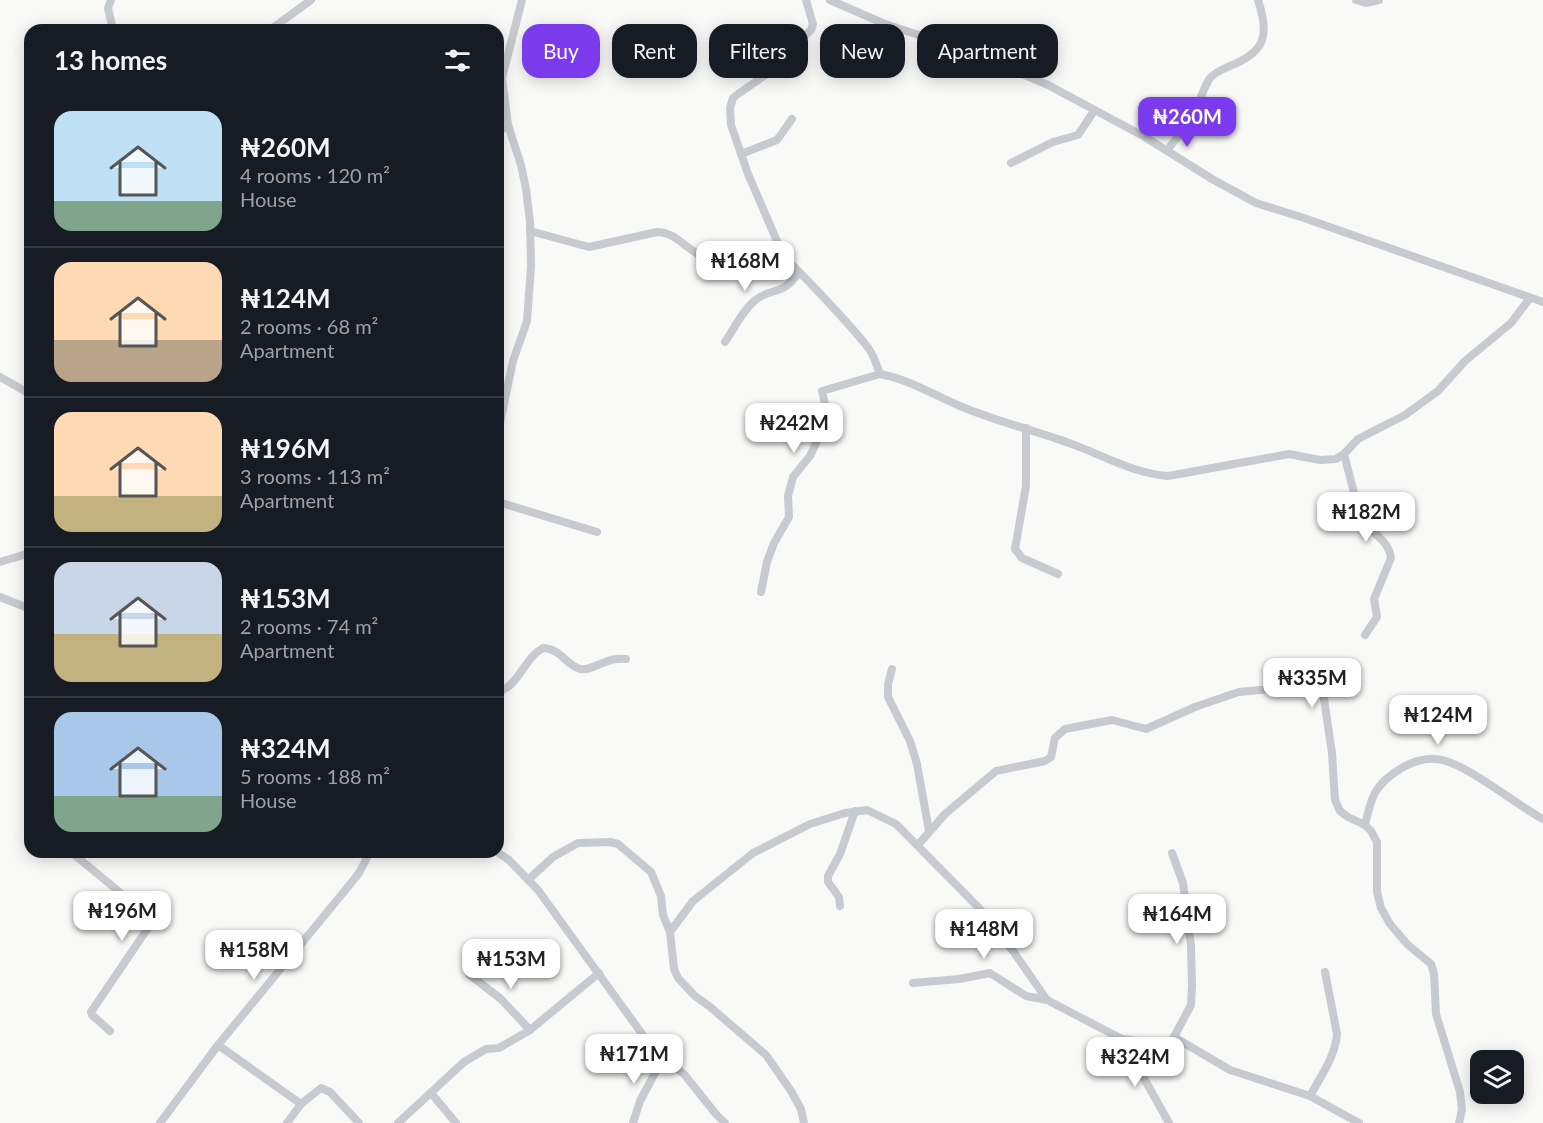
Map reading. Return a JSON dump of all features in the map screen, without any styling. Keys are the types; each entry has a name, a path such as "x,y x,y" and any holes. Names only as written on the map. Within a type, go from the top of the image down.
{"street":[{"path":"111,0 108,8 112,24"},
{"path":"504,70 522,0"},
{"path":"783,255 741,154 731,125 730,108 733,99 777,68 786,51 811,30 813,24 806,0"},
{"path":"830,0 885,24 966,50 1030,77 1167,150 1212,179 1256,203 1543,302"},
{"path":"1167,150 1189,121 1212,75 1245,60 1261,46 1263,27 1258,0"},
{"path":"1356,0 1366,3 1379,0"},
{"path":"277,24 308,1"},
{"path":"504,94 508,125 526,189 531,266 527,321 513,361 504,404"},
{"path":"1011,163 1053,142 1078,135 1094,111"},
{"path":"741,154 777,140 792,119"},
{"path":"504,128 508,125"},
{"path":"530,231 589,247 666,232 699,255 710,259 727,258 755,250 775,251 783,255 871,351 880,374"},
{"path":"725,342 753,301 763,295 786,288 799,272"},
{"path":"761,592 767,562 774,543 789,517 789,487 793,477 810,456 828,418 822,391 880,374 899,378 972,411 1101,455 1131,470 1148,475 1168,476 1275,456 1302,455 1329,461 1344,454 1358,439 1405,415 1438,391 1465,361 1511,323 1530,298"},
{"path":"0,377 24,391"},
{"path":"1026,428 1026,486 1015,549 1022,558 1058,574"},
{"path":"1344,454 1360,516 1364,524 1384,542 1391,558 1374,599 1377,617 1365,635"},
{"path":"504,504 597,532"},
{"path":"0,562 24,555"},
{"path":"0,597 24,607"},
{"path":"504,688 514,681 537,651 543,648 557,651 578,668 584,670 609,659 626,659"},
{"path":"892,669 888,684 888,697 910,741 917,764 929,831"},
{"path":"918,845 929,831 981,782 996,771 1045,761 1051,757 1055,738 1065,729 1112,720 1146,729 1195,706 1227,696 1314,685 1320,687 1323,692 1334,768 1335,800 1340,811 1347,817 1365,825 1377,842 1377,892 1381,908 1389,924 1407,944 1431,964 1434,974 1436,1014 1460,1092 1462,1110 1459,1123"},
{"path":"1365,825 1374,791 1385,778 1403,767 1419,761 1434,759 1455,763 1522,808 1543,819"},
{"path":"670,932 693,901 753,853 810,824 855,811 867,810 884,816 896,824 979,908 1047,1000"},
{"path":"840,906 838,897 828,882 828,876 840,854 855,811"},
{"path":"528,880 553,857 578,843 618,844 651,872 655,878 663,906 663,915 670,932 674,969 678,978 695,996 766,1055 791,1090 801,1109 804,1123"},
{"path":"913,983 958,979 990,973 1026,996 1047,1000 1122,1039 1163,1044 1170,1042 1191,1005 1192,986 1191,946 1183,883 1172,853"},
{"path":"504,857 528,880 645,1038 663,1058 684,1074 725,1123"},
{"path":"78,858 134,904 150,912 154,919 91,1012 110,1031"},
{"path":"160,1123 218,1044 348,888 367,858"},
{"path":"1310,1096 1336,1043 1337,1034 1325,972"},
{"path":"398,1123 464,1062 490,1048 499,1048 530,1030 599,973"},
{"path":"470,975 501,999 530,1030"},
{"path":"1174,1037 1241,1075 1310,1096 1359,1123"},
{"path":"1122,1039 1169,1123"},
{"path":"218,1044 300,1104"},
{"path":"633,1123 640,1101 663,1058"},
{"path":"286,1123 300,1104 321,1088 330,1092 359,1123"},
{"path":"431,1093 456,1123"}]}
